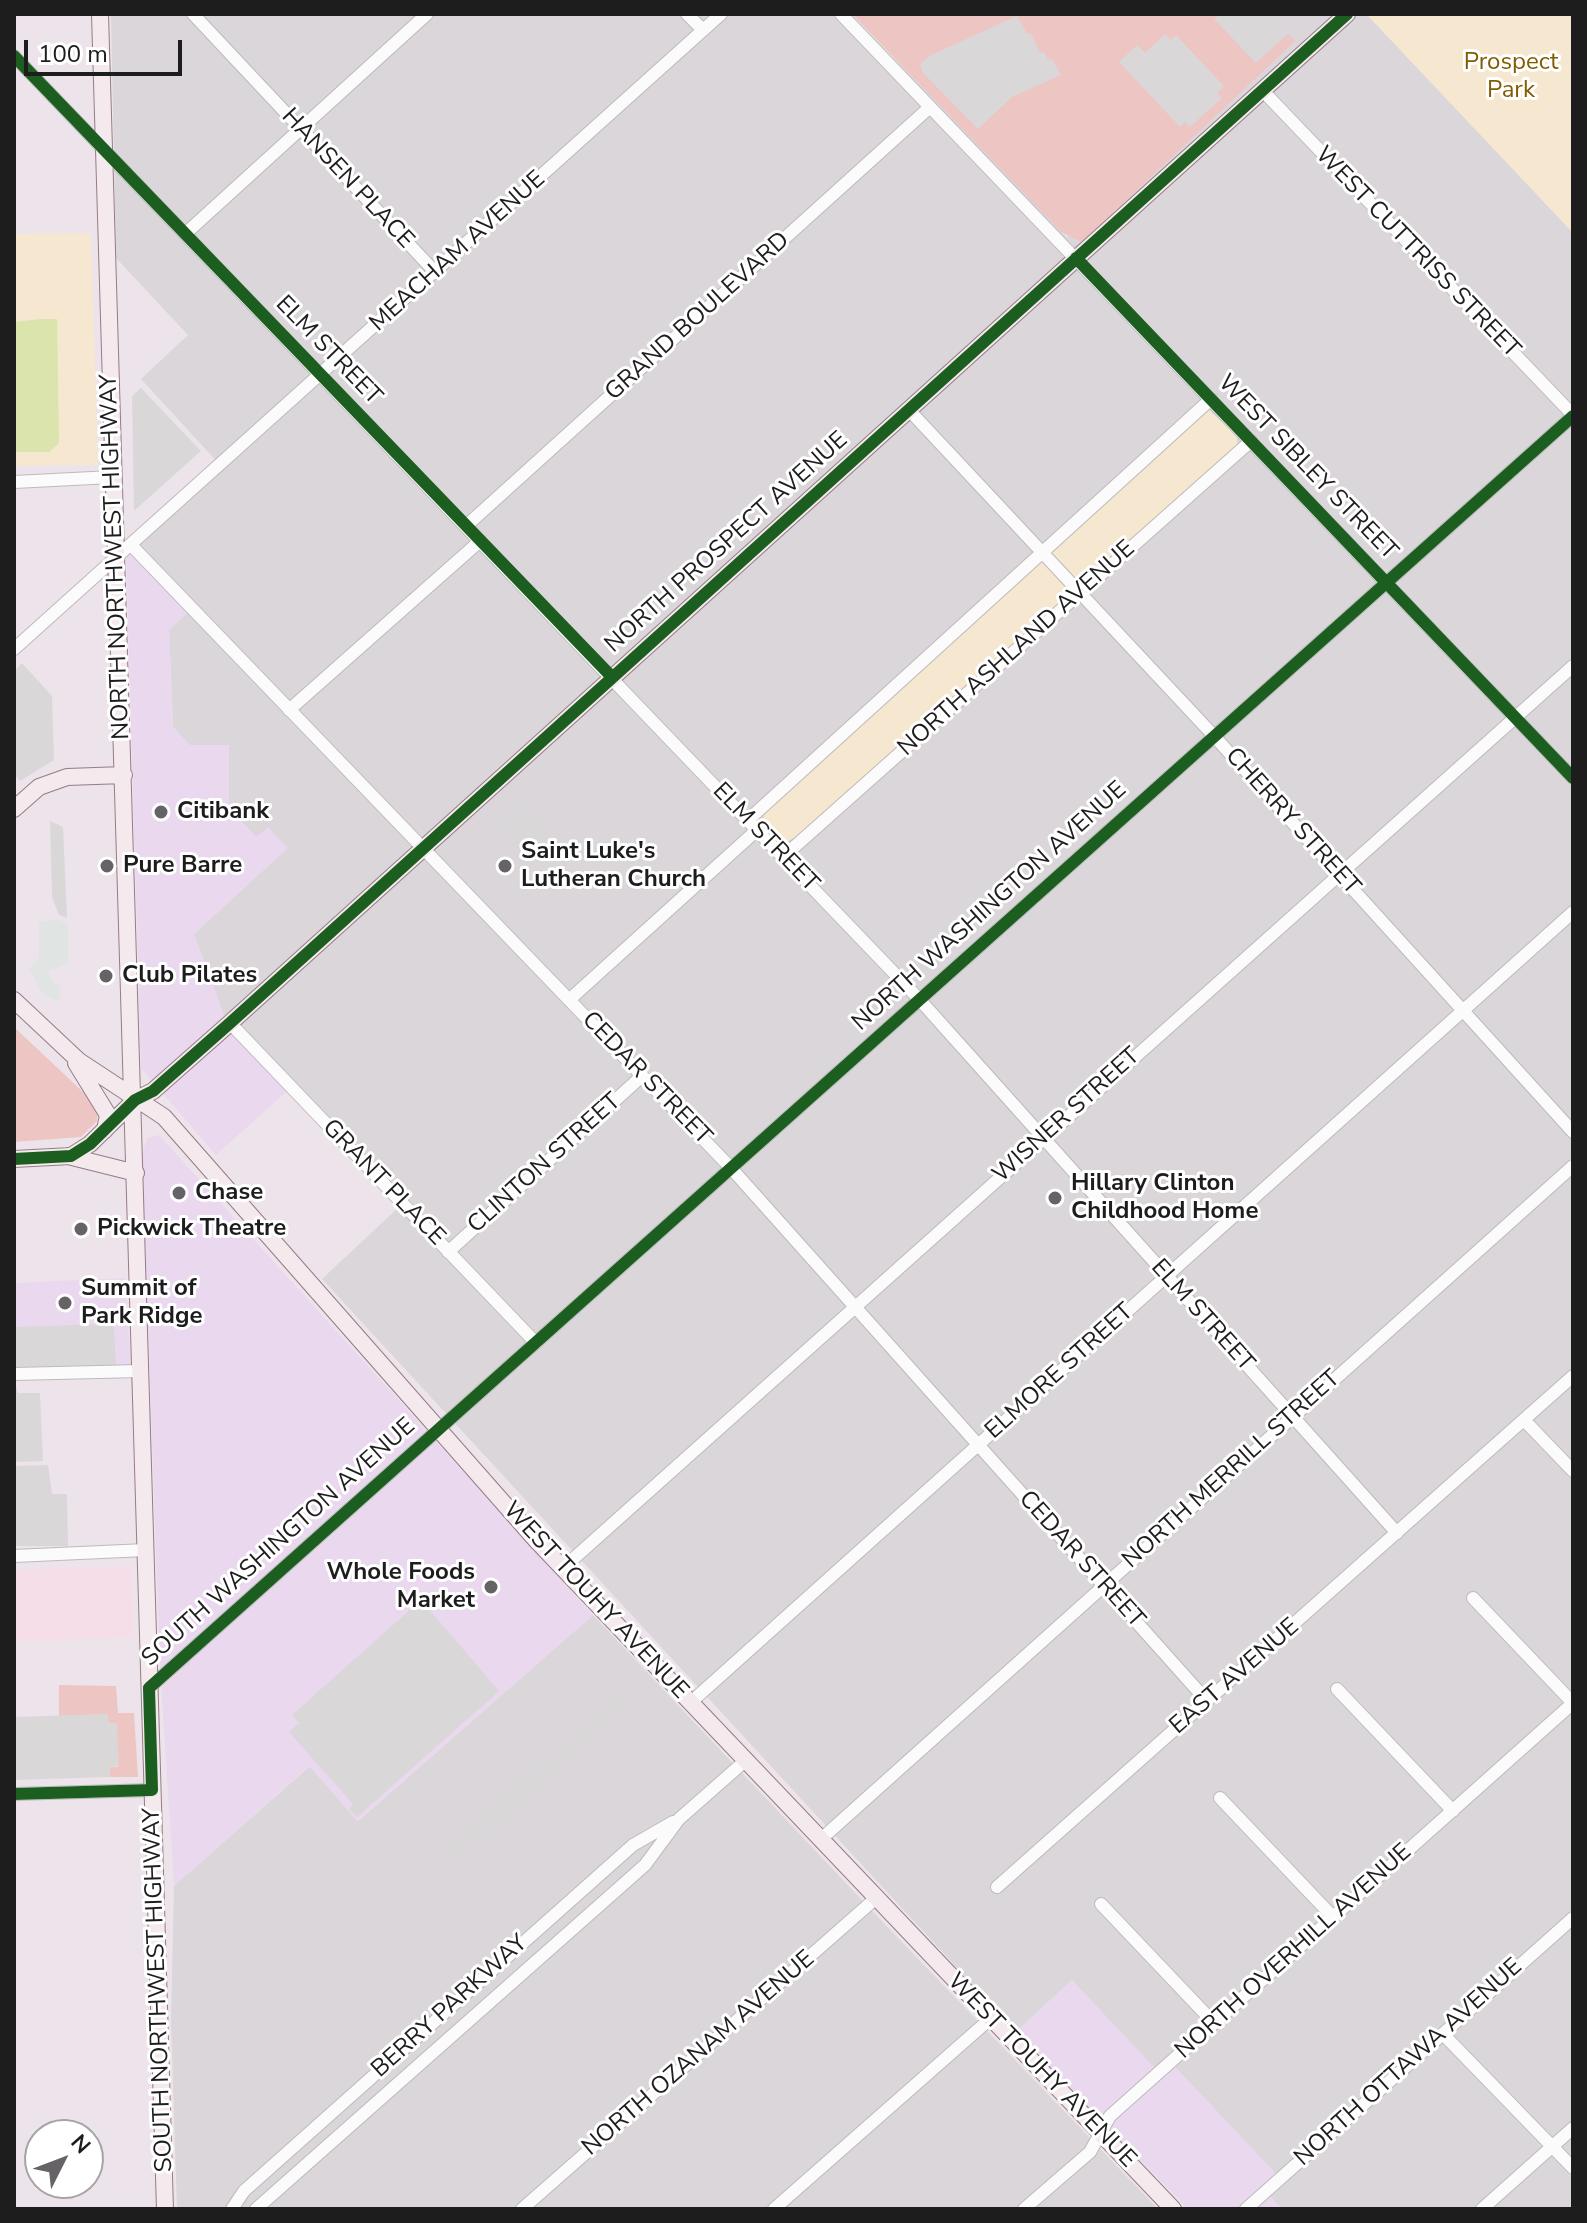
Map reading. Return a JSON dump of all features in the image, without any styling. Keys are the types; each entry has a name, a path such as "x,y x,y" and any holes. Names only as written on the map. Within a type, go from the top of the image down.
{"main road":[{"name":"NORTH NORTHWEST HIGHWAY","path":"100,14 112,477 135,1100"},
{"name":"NORTH PROSPECT AVENUE","path":"68,1156 82,1151 135,1100 153,1091 230,1023 421,847 1347,14"},
{"path":"14,809 39,787 67,777 124,775"},
{"name":"WEST TOUHY AVENUE","path":"14,1000 71,1055 164,1117 190,1144 437,1432 875,1899 1173,2209"},
{"path":"71,1055 103,1103 108,1115 105,1130"},
{"name":"SOUTH NORTHWEST HIGHWAY","path":"135,1100 165,2209"},
{"path":"14,1159 68,1156 136,1173"}],"street":[{"name":"HANSEN PLACE","path":"193,14 436,273"},
{"path":"185,234 427,14"},
{"path":"687,14 703,30"},
{"name":"MEACHAM AVENUE","path":"14,649 721,14"},
{"name":"WEST SIBLEY STREET","path":"841,14 1573,778"},
{"name":"ELM STREET","path":"14,56 919,999 1397,1533"},
{"name":"WEST CUTTRISS STREET","path":"1262,90 1573,416"},
{"name":"GRAND BOULEVARD","path":"466,526 930,107"},
{"path":"569,1000 1042,552 1211,399"},
{"name":"CHERRY STREET","path":"909,410 1214,736 1573,1132"},
{"name":"NORTH WASHINGTON AVENUE","path":"437,1432 1573,416"},
{"name":"NORTH ASHLAND AVENUE","path":"783,857 1251,441"},
{"path":"14,482 112,477"},
{"path":"289,710 480,541"},
{"name":"CEDAR STREET","path":"131,545 731,1168 1207,1701"},
{"name":"WISNER STREET","path":"563,1568 1338,872 1573,666"},
{"name":"ELMORE STREET","path":"690,1703 1573,912"},
{"name":"GRANT PLACE","path":"230,1023 536,1343"},
{"name":"CLINTON STREET","path":"448,1252 642,1076"},
{"name":"NORTH MERRILL STREET","path":"820,1840 1573,1166"},
{"path":"14,1374 140,1371"},
{"name":"EAST AVENUE","path":"997,1887 1573,1376"},
{"path":"1524,1420 1573,1471"},
{"name":"SOUTH WASHINGTON AVENUE","path":"149,1688 437,1432"},
{"path":"14,1556 146,1550"},
{"path":"1473,1598 1573,1703"},
{"path":"1337,1689 1453,1811"},
{"name":"NORTH OVERHILL AVENUE","path":"1024,2209 1090,2152 1110,2116 1573,1703"},
{"name":"BERRY PARKWAY","path":"232,2209 244,2191 633,1845 679,1819 745,1761"},
{"path":"14,1794 152,1790"},
{"path":"1220,1798 1333,1917"},
{"name":"BERRY PARKWAY","path":"256,2209 645,1865 679,1819"},
{"name":"NORTH OZANAM AVENUE","path":"522,2209 875,1899"},
{"path":"1101,1904 1214,2023"},
{"name":"NORTH OTTAWA AVENUE","path":"1246,2209 1573,1918"},
{"path":"774,2209 990,2019"},
{"path":"1443,2034 1573,2168"},
{"path":"1482,2209 1573,2128"}],"shaded area":[{"path":"111,14 851,14 1067,237 1294,41 1269,14 1573,14 1573,2209 1282,2209 1072,1980 1016,2032 322,1279 400,1206 224,1015 194,934 287,848 257,838 229,808 229,745 190,745 173,727 169,630 136,546 221,466 141,379 188,335 116,258"},
{"path":"852,14 1269,14 1295,41 1082,242 1061,232"},
{"path":"1219,14 1273,14 1290,32 1256,63 1214,19"},
{"path":"1017,16 1027,34 1031,33 1040,53 1044,52 1048,60 1052,59 1061,75 1012,97 978,129 922,72 920,64 931,55"},
{"path":"1165,34 1171,40 1176,35 1224,86 1217,93 1222,98 1190,127 1185,122 1180,127 1119,62 1137,45 1145,53"},
{"path":"141,388 201,451 134,511 132,396"},
{"path":"136,546 193,608 169,630 173,727 190,745 229,745 229,808 256,837 268,827 288,848 194,934 224,1015 286,1092 216,1155 141,1068 126,552"},
{"path":"22,663 52,696 54,760 20,781 14,774 14,671"},
{"path":"520,804 563,849 560,861 554,866 544,870 500,822 516,811"},
{"path":"50,821 63,827 67,918 59,915 52,897"},
{"path":"57,919 68,924 68,964 49,971 52,982 61,986 59,1000 54,1000 42,993 29,969 39,959 39,922"},
{"path":"14,1027 98,1106 97,1121 81,1137 14,1142"},
{"path":"159,1135 593,1615 357,1821 309,1766 174,1886 160,1666 142,1155 147,1138"},
{"name":"Summit of Park Ridge","path":"125,1278 131,1366 14,1370 14,1283"},
{"path":"110,1324 114,1328 116,1365 14,1367 14,1327"},
{"path":"14,1379 18,1393 40,1393 43,1461 14,1462"},
{"path":"48,1465 52,1494 67,1494 68,1546 14,1546 14,1466"},
{"path":"131,1566 134,1637 14,1641 14,1570"},
{"path":"421,1600 499,1691 357,1817 349,1809 353,1804 289,1732 299,1723 292,1715"},
{"path":"593,1615 1158,2209 177,2209 171,2020 174,1886 310,1766 358,1821"},
{"path":"59,1685 116,1686 118,1713 134,1713 138,1777 110,1777 110,1767 118,1767 116,1723 108,1724 108,1714 59,1716"},
{"path":"622,1693 631,1694 630,1705 448,1866 442,1852"},
{"path":"108,1714 109,1723 117,1723 119,1766 110,1767 110,1777 14,1780 14,1717"},
{"path":"1072,1980 1155,2068 1167,2058 1283,2181 1269,2195 1282,2209 1188,2209 1016,2032"}],"green space":[{"name":"Prospect Park","path":"1573,14 1573,233 1368,16"},
{"path":"91,233 98,465 14,466 14,234"},
{"path":"57,319 59,443 49,452 14,452 14,322"},
{"path":"1209,410 1237,436 1237,445 801,834 786,842 774,839 762,826 765,811"}],"cycle path":[{"path":"14,1159 71,1156 90,1144 135,1100 153,1091 1347,14"},
{"path":"14,56 611,676"},
{"path":"1076,258 1573,778"},
{"path":"14,1794 152,1790 149,1688 1573,416"}],"place":[{"name":"Citibank","path":"161,812"},
{"name":"Pure Barre","path":"107,866"},
{"name":"Saint Luke's Lutheran Church","path":"505,866"},
{"name":"Club Pilates","path":"106,976"},
{"name":"Chase","path":"179,1193"},
{"name":"Hillary Clinton Childhood Home","path":"1055,1198"},
{"name":"Pickwick Theatre","path":"81,1229"},
{"name":"Summit of Park Ridge","path":"65,1303"},
{"name":"Whole Foods Market","path":"491,1587"}]}
